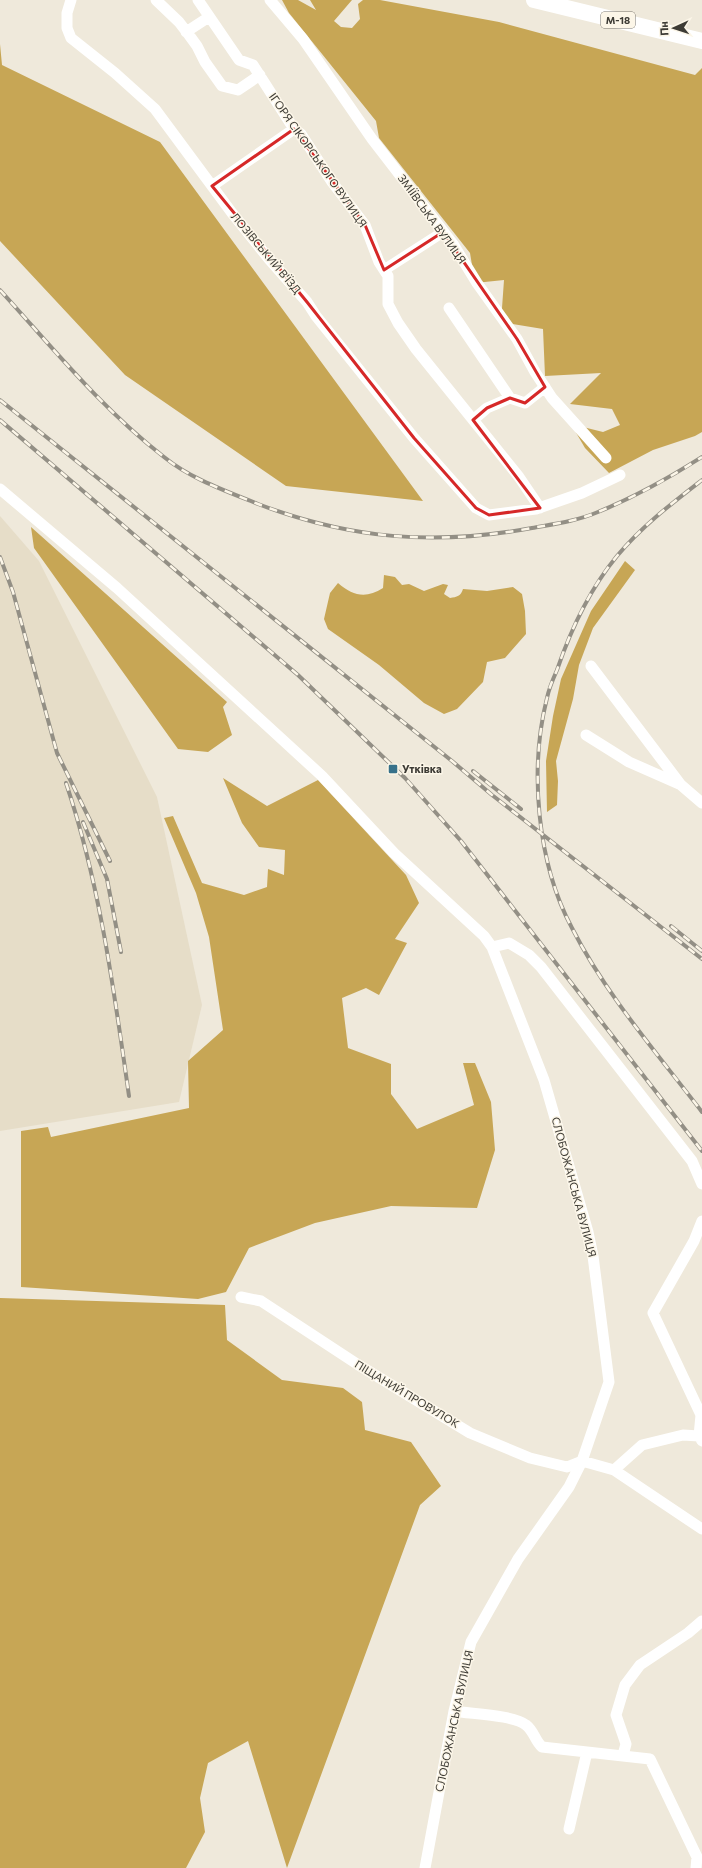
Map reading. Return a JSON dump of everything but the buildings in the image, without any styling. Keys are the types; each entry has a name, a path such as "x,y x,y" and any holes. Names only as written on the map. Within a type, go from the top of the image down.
{"highway":[{"name":"М-18","path":"534,0 702,41"}],"street":[{"name":"ЛОЗІВСЬКИЙ В'ЇЗД","path":"71,0 67,13 66,28 71,38 115,73 155,109 212,186 269,259 307,302 316,316 414,438 476,508 489,515 508,514 540,508"},
{"path":"156,0 197,46 205,62 222,86 238,90 260,75"},
{"name":"ІГОРЯ СІКОРСЬКОГО ВУЛИЦЯ","path":"198,0 239,60 253,65 294,129 301,134 332,182 365,225 374,250 388,276 388,304 416,349 519,477 540,508"},
{"name":"ЗМІЇВСЬКА ВУЛИЦЯ","path":"270,0 303,39 372,139 443,232 517,339 552,398 606,458"},
{"path":"186,32 209,17"},
{"path":"212,186 294,129"},
{"path":"384,270 443,232"},
{"path":"449,308 510,398 525,403 545,387"},
{"path":"473,420 487,408 510,398"},
{"path":"540,508 582,493 620,474"},
{"name":"СЛОБОЖАНСЬКА ВУЛИЦЯ","path":"0,489 117,588 322,776 394,853 484,936 492,947 544,1080 588,1232 593,1256 609,1382 582,1461 569,1487 518,1559 471,1642 454,1712 425,1868"},
{"path":"591,666 681,785 702,803"},
{"path":"586,736 629,762 681,785"},
{"path":"492,947 509,943 529,955 541,967 692,1161 702,1184"},
{"path":"614,1470 642,1445 683,1435 700,1439 701,1415 653,1313 694,1241 702,1221"},
{"name":"ПІЩАНИЙ ПРОВУЛОК","path":"241,1297 261,1301 357,1364 470,1433 530,1458 552,1464 567,1467 582,1461"},
{"path":"582,1461 614,1470 702,1529"},
{"path":"623,1755 626,1744 616,1715 625,1685 640,1665 688,1633 702,1621"},
{"path":"454,1712 518,1720 528,1726 536,1742 542,1747 650,1759 697,1857 696,1868"},
{"path":"569,1829 587,1752"}],"highlighted area":[{"path":"294,129 365,225 384,270 443,232 517,339 545,387 525,403 510,398 487,408 473,420 540,508 489,515 476,508 414,438 307,302 212,186"}],"shaded area":[{"path":"282,0 298,0 316,10 310,0 352,0 334,21 341,27 352,28 360,19 358,4 363,0 380,0 499,22 695,75 702,68 702,432 695,436 653,450 609,473 585,448 571,424 603,432 620,425 612,409 570,404 601,373 545,376 543,329 501,322 504,280 475,283 470,253 379,138 376,121 289,13"},
{"path":"0,44 2,65 160,142 423,501 286,486 125,375 0,241"},
{"path":"0,516 39,561 157,797 202,1005 179,1102 0,1131"},
{"path":"31,527 227,702 223,707 232,735 208,752 178,749 34,548"},
{"path":"625,561 635,570 593,628 579,665 573,699 556,761 558,781 557,805 547,812 546,761 553,716 561,679 591,611"},
{"path":"384,575 395,577 402,585 409,584 424,591 443,584 448,585 444,594 450,598 458,596 463,589 487,591 513,587 522,594 525,611 526,634 505,658 487,662 483,682 457,709 444,714 424,703 379,665 328,629 324,619 330,593 338,583 354,593 365,595 371,594 383,588"},
{"path":"223,778 267,806 318,780 406,875 419,903 395,939 407,943 379,995 366,988 342,998 348,1048 391,1064 391,1094 417,1129 474,1105 463,1063 475,1063 491,1102 495,1150 477,1208 391,1206 315,1223 249,1248 226,1292 198,1299 21,1287 21,1131 48,1127 51,1137 189,1108 188,1061 223,1030 209,937 196,893 164,818 173,816 202,883 244,895 267,887 268,869 284,875 285,850 259,847 242,823"},
{"path":"0,1298 225,1305 227,1340 282,1380 343,1388 362,1402 365,1430 411,1442 441,1486 420,1505 287,1868 248,1741 208,1763 200,1798 205,1832 186,1868 0,1868"}],"railway":[{"path":"0,290 78,377 120,419 174,465 209,484 258,504 292,516 326,525 359,532 426,538 496,534 549,525 582,518 612,506 652,487 702,457"},
{"path":"0,400 452,761 492,795 702,959"},
{"path":"0,420 298,675 405,778 461,841 702,1151"},
{"path":"702,480 636,535 617,556 589,596 568,640 551,684 541,726 538,755 538,785 544,845 551,875 560,902 572,928 600,977 650,1046 702,1112"},
{"path":"0,557 13,592 57,753 110,861"},
{"path":"473,771 521,809"},
{"path":"66,783 88,860 105,938 129,1096"},
{"path":"83,822 107,879 121,952"},
{"path":"671,926 702,951"}],"place":[{"name":"Уткiвка","path":"393,769"}]}
